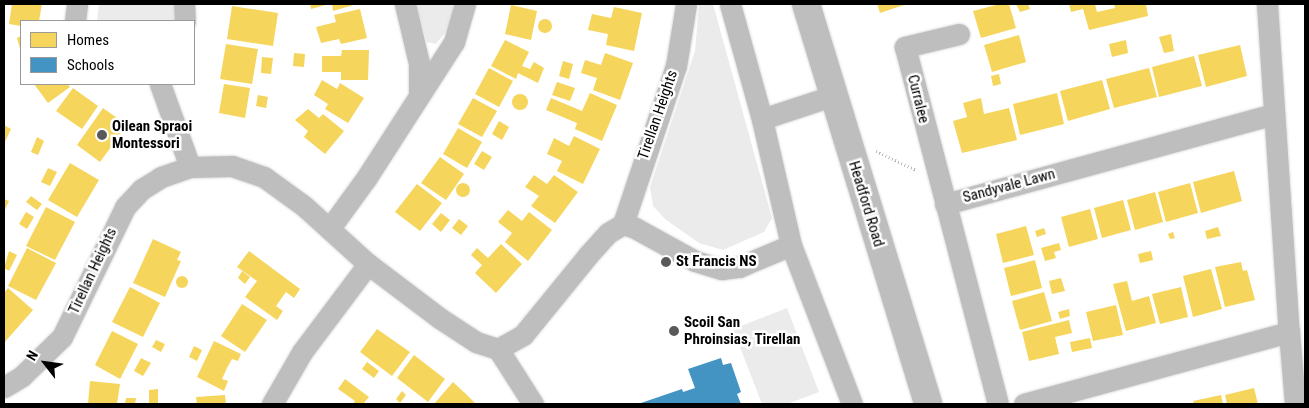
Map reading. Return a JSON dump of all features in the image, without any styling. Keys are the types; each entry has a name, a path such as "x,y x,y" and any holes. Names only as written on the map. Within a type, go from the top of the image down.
{"main road":[{"name":"Headford Road","path":"806,4 832,96 928,404"}],"street":[{"path":"75,20 77,4"},
{"path":"184,4 185,20"},
{"path":"405,4 419,63 419,93"},
{"path":"330,228 367,177 419,93 454,42 465,4"},
{"name":"Tirellan Heights","path":"623,224 676,66 686,4"},
{"path":"730,4 762,119 791,245 852,404"},
{"path":"1267,4 1295,404"},
{"name":"Curralee","path":"945,204 905,47 960,34"},
{"path":"160,85 190,167"},
{"path":"762,119 832,96"},
{"name":"Sandyvale Lawn","path":"998,404 945,204 1274,114"},
{"name":"Tirellan Heights","path":"4,387 22,376 62,337 125,207 142,190 161,177 190,167 216,164 248,170 279,187 330,228 368,264 464,335 487,347 498,349"},
{"path":"532,404 498,349 527,331 608,233 623,224 635,228 695,261 722,269 739,267 791,245"},
{"path":"272,404 305,348 368,264"},
{"path":"1024,404 1289,332"},
{"path":"4,391 11,404"}],"path":[{"path":"872,148 938,182"}],"shaded area":[{"path":"99,4 174,4 177,20 97,20"},
{"path":"416,4 455,4 447,30 436,44 427,42"},
{"path":"699,4 713,4 772,218 764,232 723,250 699,243 665,219 653,206 650,187 695,51"},
{"path":"787,308 819,392 787,404 762,404 733,329"}],"building: Homes":[{"path":"12,4 42,4 39,20 20,20 20,26 9,24"},
{"path":"310,4 329,4 311,9"},
{"path":"332,4 357,4 333,11"},
{"path":"877,4 907,4 880,13"},
{"path":"1000,4 1009,4 1016,28 981,38 973,11"},
{"path":"1016,4 1028,4 1030,9 1020,12"},
{"path":"1069,4 1095,4 1097,12 1115,8 1114,4 1146,4 1148,16 1089,30 1083,9 1071,12"},
{"path":"511,5 537,11 531,40 505,34"},
{"path":"232,6 278,13 273,46 227,39"},
{"path":"614,7 642,13 634,51 606,45 608,34 588,30 592,14 611,18"},
{"path":"360,9 367,38 341,44 339,39 321,43 316,27 336,22 334,15"},
{"path":"545,19 550,21 552,26 550,31 545,33 540,31 538,26 540,21"},
{"path":"1171,34 1174,51 1164,53 1159,37"},
{"path":"1019,35 1026,62 992,72 984,45"},
{"path":"20,36 20,48 17,38"},
{"path":"505,40 529,52 522,66 530,69 534,62 544,68 538,83 518,73 516,79 491,66"},
{"path":"1126,40 1128,53 1112,57 1109,44"},
{"path":"226,44 258,49 252,84 220,79"},
{"path":"1240,45 1247,76 1206,87 1198,55"},
{"path":"342,50 369,50 368,80 341,80 341,72 322,72 322,56 341,56"},
{"path":"294,53 305,54 304,67 293,66"},
{"path":"605,53 633,63 620,100 593,90 597,78 581,73 585,60 601,65"},
{"path":"1194,56 1202,86 1159,97 1152,67"},
{"path":"262,57 273,58 271,74 261,73"},
{"path":"563,61 573,64 569,79 559,76"},
{"path":"489,68 513,81 499,107 475,94"},
{"path":"1149,68 1157,97 1114,108 1106,79"},
{"path":"999,74 1001,84 993,86 991,76"},
{"path":"322,80 337,89 340,83 364,98 348,123 325,109 328,104 314,95"},
{"path":"1102,80 1110,109 1068,121 1060,91"},
{"path":"557,82 575,88 570,101 552,95"},
{"path":"224,84 250,88 245,118 219,113"},
{"path":"35,85 69,85 70,87 48,103"},
{"path":"73,88 98,106 82,129 56,111"},
{"path":"590,93 617,105 602,141 575,129 577,123 546,110 551,98 582,111"},
{"path":"1057,93 1064,124 1020,135 1013,104"},
{"path":"520,94 528,102 520,110 512,102"},
{"path":"258,95 268,97 266,108 256,106"},
{"path":"473,98 497,111 482,137 458,124"},
{"path":"981,98 984,114 1009,108 1017,140 962,153 953,121 967,117 963,103"},
{"name":"Oilean Spraoi Montessori","path":"103,108 127,125 100,162 77,145"},
{"path":"308,109 319,118 323,114 344,131 325,154 304,137 308,131 295,120"},
{"path":"499,121 509,127 502,140 492,134"},
{"path":"4,125 11,129 4,144"},
{"path":"458,128 482,142 467,168 443,154"},
{"path":"574,136 600,149 583,184 557,171 562,161 547,154 554,138 569,146"},
{"path":"37,137 44,141 38,155 31,152"},
{"path":"482,151 492,157 484,170 474,164"},
{"path":"440,157 464,174 446,200 421,183"},
{"path":"70,163 99,180 77,217 48,200"},
{"path":"48,168 57,172 50,186 41,182"},
{"path":"1234,171 1242,201 1201,213 1193,182"},
{"path":"534,175 547,184 554,175 578,192 555,223 531,206 539,196 525,187"},
{"path":"460,183 466,183 470,190 466,197 460,197 456,193 456,187"},
{"path":"1190,183 1198,213 1166,222 1158,192"},
{"path":"417,184 442,203 420,231 395,212"},
{"path":"1155,192 1163,222 1135,230 1127,200"},
{"path":"31,196 42,204 37,210 26,202"},
{"path":"4,199 9,201 4,212"},
{"path":"1123,200 1131,230 1102,238 1094,208"},
{"path":"46,207 75,222 55,260 26,246"},
{"path":"1090,209 1098,239 1069,247 1061,217"},
{"path":"508,210 522,221 529,212 552,230 528,261 505,242 512,233 498,222"},
{"path":"26,212 34,217 27,229 19,224"},
{"path":"441,213 450,220 441,232 432,224"},
{"path":"459,219 468,226 461,235 452,228"},
{"path":"1026,226 1034,255 1003,263 996,234"},
{"path":"1218,227 1221,236 1207,239 1205,231"},
{"path":"1044,228 1046,234 1037,237 1035,231"},
{"path":"1173,232 1175,238 1170,239 1168,234"},
{"path":"153,239 181,252 177,260 181,261 165,297 133,283"},
{"path":"1059,243 1061,250 1054,252 1056,258 1045,261 1041,248"},
{"path":"501,244 522,264 496,293 475,273 482,265 471,255 477,248 488,258"},
{"path":"27,248 56,263 36,300 8,286"},
{"path":"9,251 17,255 9,271 4,268"},
{"path":"249,251 300,289 294,298 286,292 276,306 283,311 277,320 245,297 257,281 237,267"},
{"path":"1151,251 1153,260 1140,263 1138,254"},
{"path":"1035,260 1042,288 1011,296 1004,268"},
{"path":"1241,262 1243,271 1247,270 1255,300 1225,307 1215,267"},
{"path":"1211,269 1222,309 1193,317 1183,276"},
{"path":"242,271 250,277 245,284 238,278"},
{"path":"180,276 184,276 188,282 184,288 180,288 176,284 176,280"},
{"path":"1061,278 1065,291 1052,294 1049,281"},
{"path":"1127,281 1132,301 1149,296 1156,323 1126,331 1113,284"},
{"path":"130,287 160,303 143,337 112,322"},
{"path":"1181,287 1188,317 1160,324 1152,294"},
{"path":"8,288 33,310 4,343 4,293"},
{"path":"1044,292 1052,321 1020,330 1012,301"},
{"path":"242,304 267,320 245,352 221,336"},
{"path":"1116,305 1123,335 1093,341 1086,312"},
{"path":"1069,309 1070,316 1060,319 1058,312"},
{"path":"1069,320 1072,333 1055,337 1059,354 1029,361 1022,332"},
{"path":"377,329 410,352 392,376 360,352"},
{"path":"112,331 138,344 120,379 95,365"},
{"path":"1090,338 1092,348 1072,352 1070,342"},
{"path":"156,340 165,344 161,352 152,347"},
{"path":"214,341 241,354 238,361 232,359 227,368 222,379 228,381 224,391 197,377"},
{"path":"194,346 202,350 197,361 189,357"},
{"path":"414,355 445,379 428,402 397,378"},
{"path":"141,358 151,363 143,376 134,371"},
{"path":"367,362 379,371 374,378 362,369"},
{"path":"345,379 369,397 363,404 353,404 355,401 338,389"},
{"path":"90,381 120,384 117,404 88,404"},
{"path":"453,382 467,395 476,404 434,404"},
{"path":"1254,388 1258,404 1227,404 1225,395"},
{"path":"158,389 158,404 149,404 149,390"},
{"path":"402,391 406,395 400,403 396,399"},
{"path":"225,395 226,404 197,404 196,397"},
{"path":"1221,395 1223,404 1194,404 1193,401"},
{"path":"126,398 136,398 135,404 125,404"}],"building: Schools":[{"path":"721,358 723,365 731,363 741,392 737,394 741,404 638,404 682,389 683,392 695,388 688,369"}],"place":[{"name":"Oilean Spraoi Montessori","path":"102,135"},
{"name":"St Francis NS","path":"666,262"},
{"name":"Scoil San Phroinsias, Tirellan","path":"674,331"}]}
